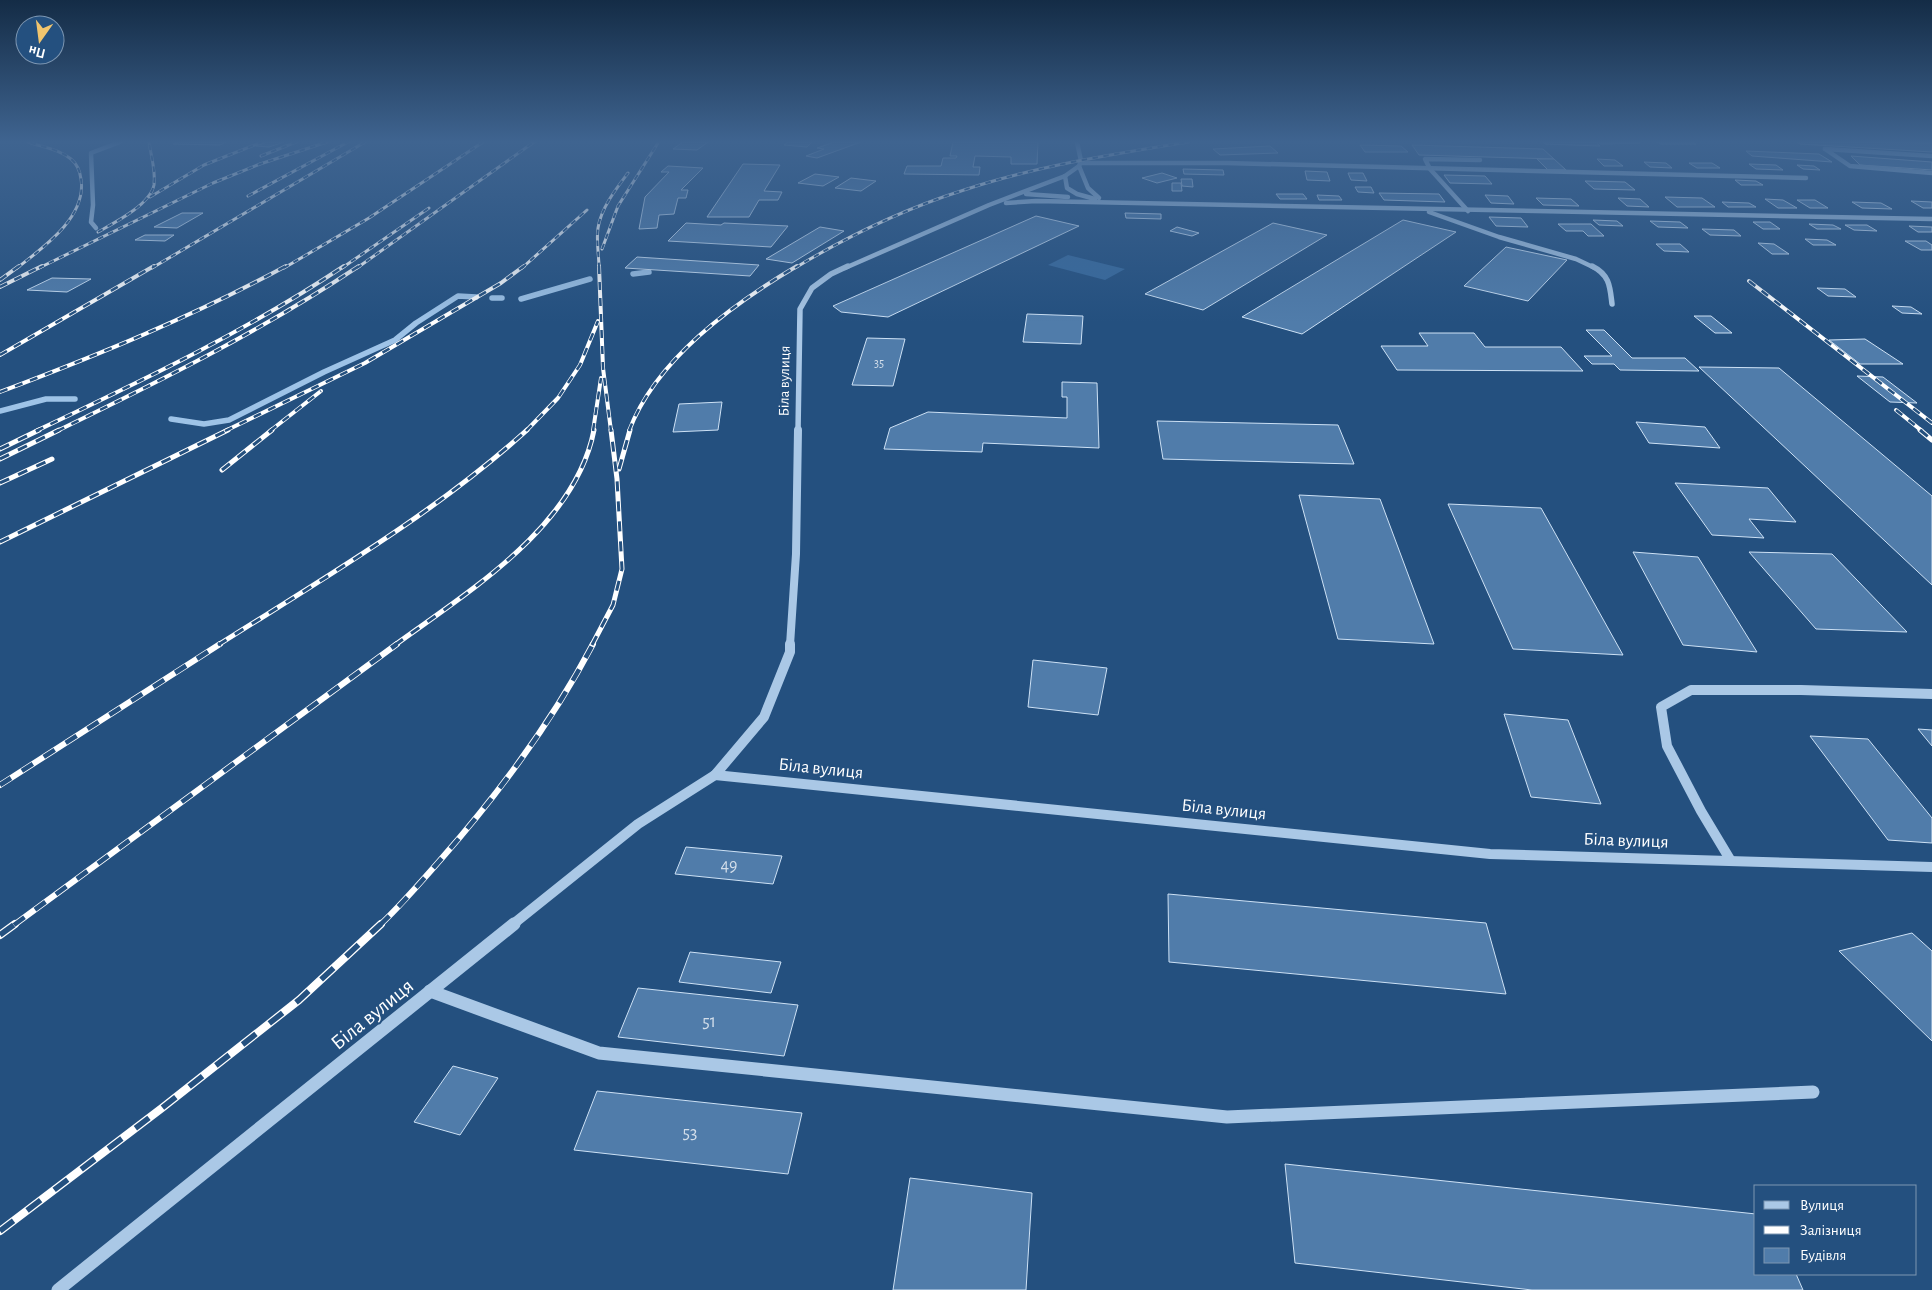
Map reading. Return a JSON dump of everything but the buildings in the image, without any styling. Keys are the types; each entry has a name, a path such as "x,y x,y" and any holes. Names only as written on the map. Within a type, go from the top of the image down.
{"street":[{"path":"93,202 91,222 96,228"},
{"name":"Біла вулиця","path":"58,1290 638,824 714,774 764,717 790,652 796,554 800,309 812,288 830,274 997,202"},
{"path":"989,205 1022,202"},
{"path":"1081,202 1468,211 1932,218"},
{"path":"1105,202 1111,203"},
{"path":"1460,202 1468,211"},
{"path":"1422,210 1499,237 1576,259 1598,269 1610,282 1612,304"},
{"path":"1731,861 1701,811 1667,746 1661,707 1691,690 1801,690 1932,694"},
{"name":"Біла вулиця","path":"714,774 1490,854 1932,867"},
{"path":"430,991 599,1053 1227,1117 1813,1092"}],"shaded area":[{"path":"1068,255 1125,269 1105,280 1048,265"}],"waterway":[{"path":"633,274 649,272"},
{"path":"521,299 590,279"},
{"path":"171,419 204,424 229,420 324,372 395,340 416,323 458,296 476,297"},
{"path":"492,298 502,298"},
{"path":"0,411 46,399 75,399"}],"railway":[{"path":"17,268 51,241 71,218 78,202"},
{"path":"98,232 130,213 143,202"},
{"path":"39,268 174,202"},
{"path":"152,268 263,202"},
{"path":"284,268 393,202"},
{"path":"357,268 449,202"},
{"path":"599,268 598,228 602,213 608,202"},
{"path":"602,249 620,202"},
{"path":"795,268 877,224 928,202"},
{"path":"342,268 429,208"},
{"path":"522,268 587,210"},
{"path":"0,280 19,266"},
{"path":"0,287 42,266"},
{"path":"0,355 154,266"},
{"path":"0,392 145,334 216,302 286,266"},
{"path":"36,431 232,334 344,266"},
{"path":"57,431 173,374 286,312 359,266"},
{"path":"225,431 365,363 501,283 524,266"},
{"path":"599,266 603,368 611,431"},
{"path":"629,431 641,405 677,357 723,316 797,266"},
{"path":"1749,281 1932,423"},
{"path":"527,430 558,398 580,365 598,321"},
{"path":"593,431 601,378"},
{"path":"270,431 321,391"},
{"path":"1896,410 1922,431"},
{"path":"0,449 39,430"},
{"path":"0,459 59,430"},
{"path":"0,542 228,430"},
{"path":"222,470 272,430"},
{"path":"218,645 338,570 416,517 454,490 527,430"},
{"path":"395,645 485,579 515,554 542,526 565,497 583,465 594,430"},
{"path":"592,645 613,605 622,569 617,479 611,430"},
{"path":"619,469 630,430"},
{"path":"1920,430 1932,440"},
{"path":"0,483 52,459"},
{"path":"0,785 220,644"},
{"path":"14,925 397,644"},
{"path":"381,924 442,858 524,756 560,701 593,644"},
{"path":"0,935 15,924"},
{"path":"0,1231 162,1108 299,1000 381,924"}]}
